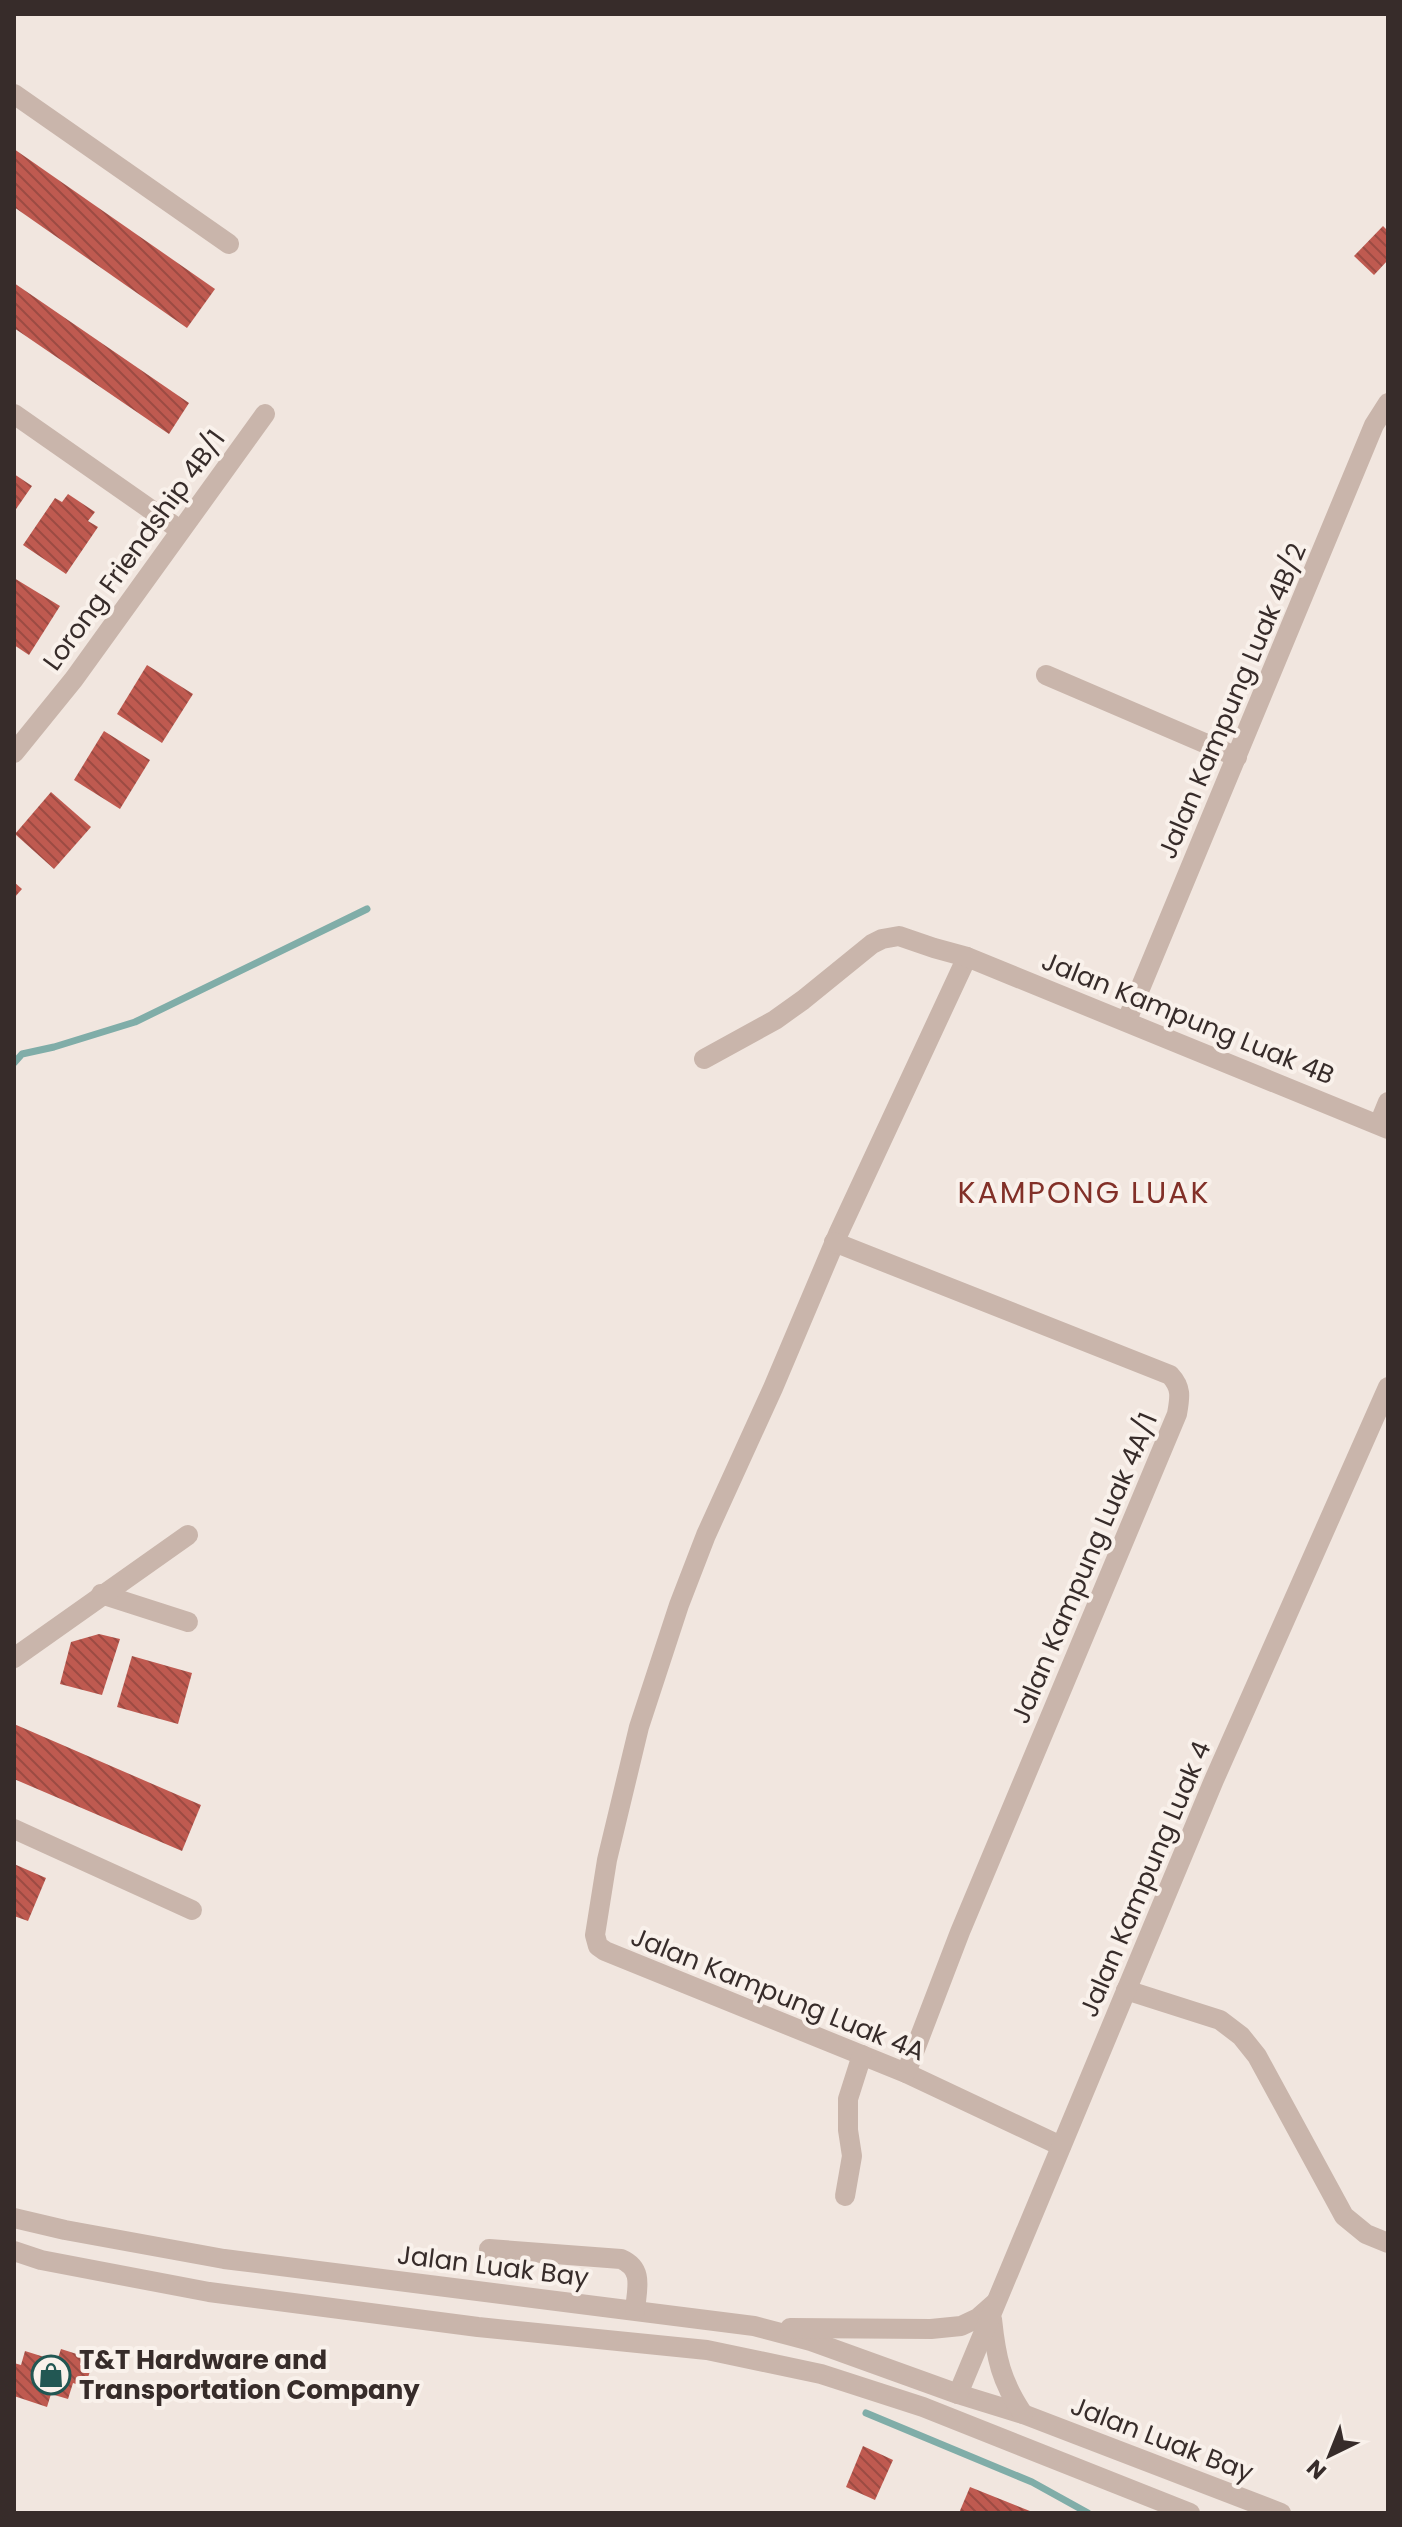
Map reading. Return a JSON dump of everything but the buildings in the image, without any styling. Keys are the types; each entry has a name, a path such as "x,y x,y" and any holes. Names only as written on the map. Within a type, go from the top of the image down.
{"street":[{"path":"14,94 229,244"},
{"name":"Jalan Kampung Luak 4B/2","path":"1127,1020 1374,425 1388,403"},
{"path":"14,414 180,530"},
{"name":"Lorong Friendship 4B/1","path":"14,753 74,679 265,414"},
{"path":"1046,675 1237,757"},
{"name":"Jalan Kampung Luak 4B","path":"704,1059 775,1020 872,944 899,936 967,957 1384,1126"},
{"name":"Jalan Kampung Luak 4A","path":"967,957 836,1237 773,1388 706,1535 679,1605 639,1727 607,1860 595,1935 598,1946 605,1951 906,2073 1061,2146"},
{"path":"1384,1126 1388,1102"},
{"name":"Jalan Kampung Luak 4A/1","path":"836,1237 1170,1375 1181,1392 1177,1414 966,1917 906,2073"},
{"name":"Jalan Kampung Luak 4","path":"958,2394 1214,1780 1388,1387"},
{"path":"14,1658 188,1535"},
{"path":"101,1594 188,1622"},
{"path":"14,1829 192,1910"},
{"path":"1126,1990 1220,2020 1241,2036 1257,2056 1344,2216 1366,2234 1388,2243"},
{"path":"845,2196 852,2156 848,2099 862,2055"},
{"name":"Jalan Luak Bay","path":"14,2218 224,2259 754,2326 811,2341 1023,2414 1281,2513"},
{"path":"489,2249 621,2259 632,2264 637,2272 635,2310"},
{"path":"14,2251 41,2260 209,2292 478,2327 707,2350 821,2374 923,2407 1178,2511 1179,2475"},
{"path":"754,2326 931,2329 961,2326 994,2308 996,2357 1002,2378 1023,2414"},
{"path":"923,2407 941,2403 958,2394 970,2426"}],"waterway":[{"path":"14,1063 22,1054 135,1022 367,909"},
{"path":"866,2413 1032,2482 1088,2513"}],"place":[{"name":"T&T Hardware and Transportation Company","path":"51,2375"}],"district":[{"name":"KAMPONG LUAK","path":"1084,1193"}]}
